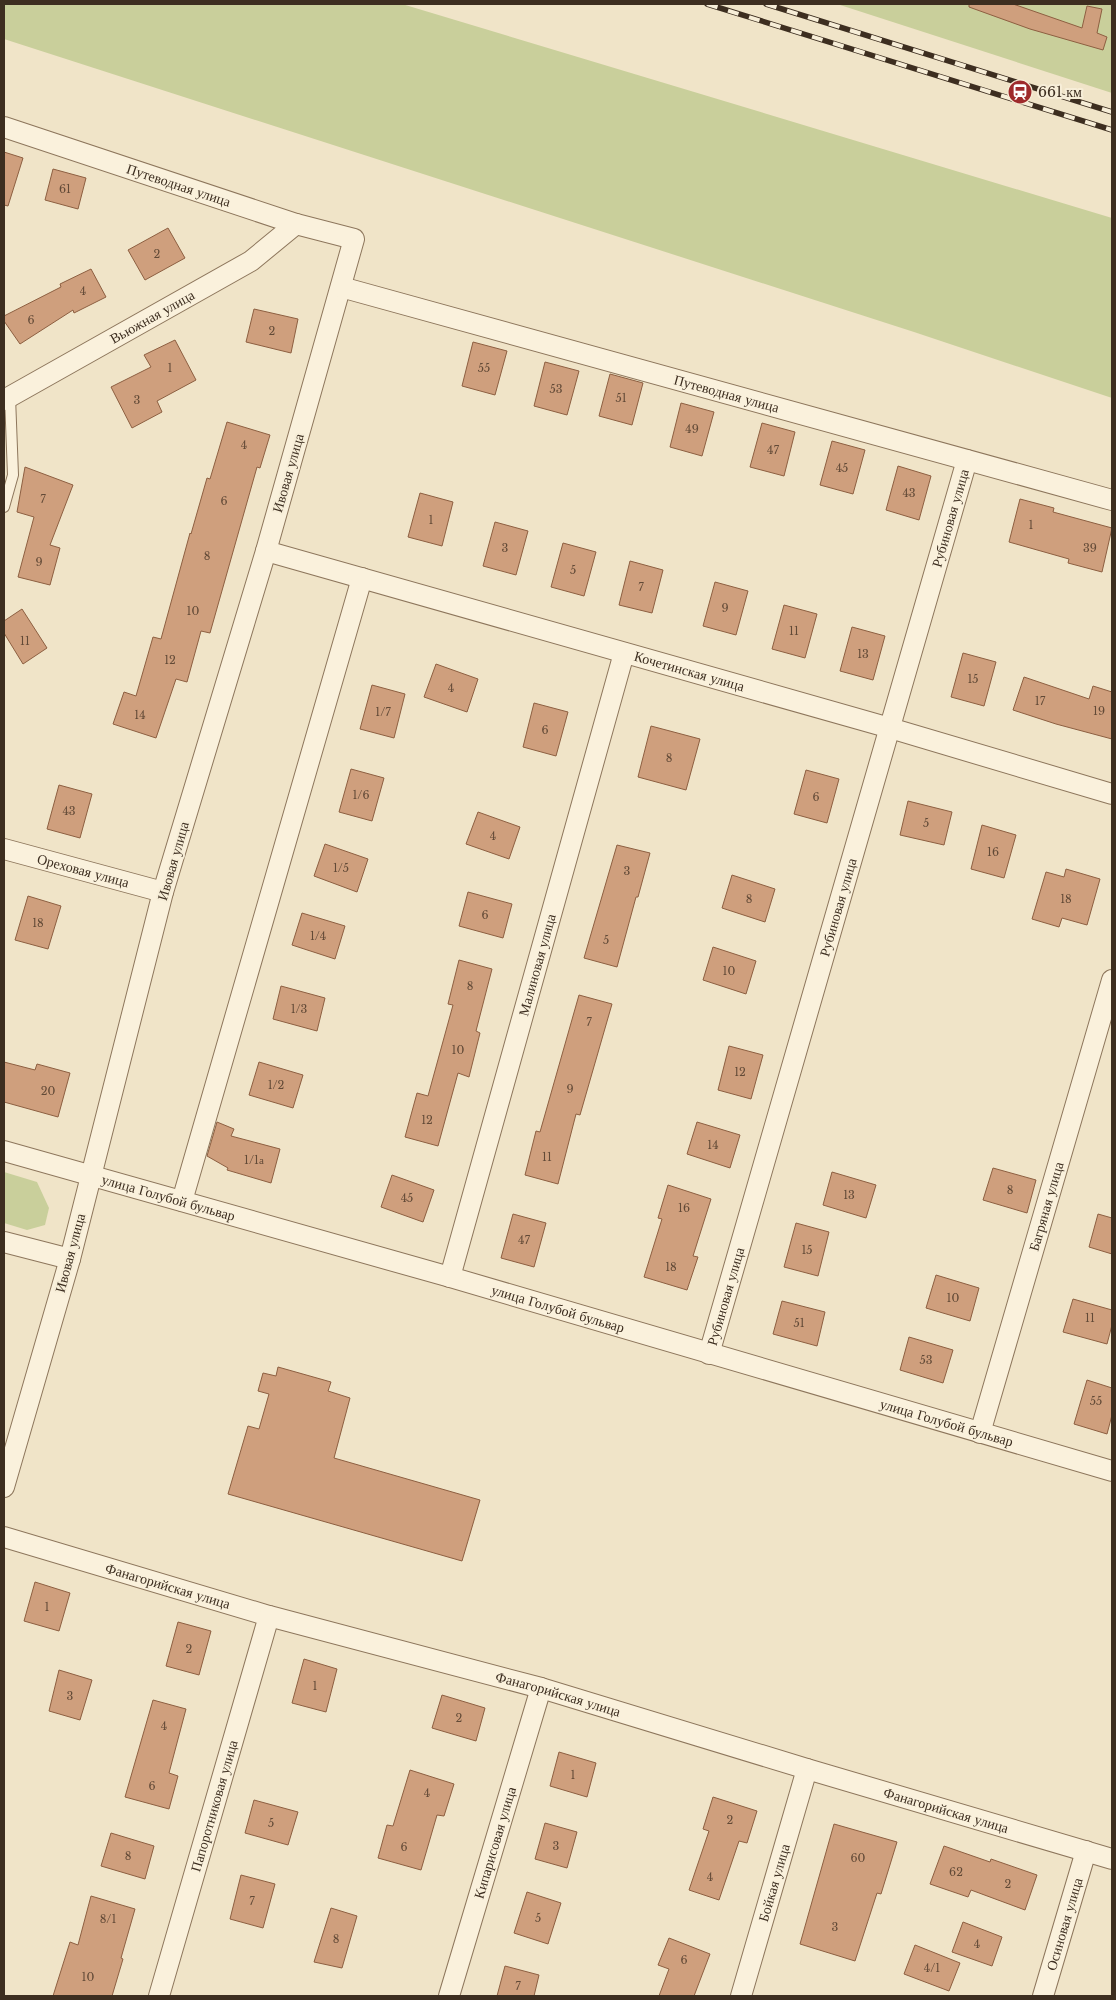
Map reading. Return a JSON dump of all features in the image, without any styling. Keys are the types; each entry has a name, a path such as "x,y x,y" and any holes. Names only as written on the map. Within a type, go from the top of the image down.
{"street":[{"name":"Путеводная улица","path":"4,127 296,224 354,239"},
{"name":"Вьюжная улица","path":"7,399 251,261 296,224"},
{"name":"Ивовая улица","path":"4,1487 70,1259 163,892 266,551 354,239"},
{"name":"Путеводная улица","path":"341,287 1112,500"},
{"name":"Рубиновая улица","path":"709,1354 967,460"},
{"name":"Кочетинская улица","path":"266,551 890,728 1112,794"},
{"path":"182,1202 362,578"},
{"name":"Малиновая улица","path":"450,1277 624,653"},
{"name":"Ореховая улица","path":"4,849 163,892"},
{"name":"Багряная улица","path":"980,1433 1112,980"},
{"name":"улица Голубой бульвар","path":"4,1151 450,1277 1112,1471"},
{"path":"4,1242 70,1259"},
{"name":"Фанагорийская улица","path":"4,1537 269,1616 541,1688 806,1769 1112,1858"},
{"name":"Папоротниковая улица","path":"159,1996 269,1616"},
{"name":"Кипарисовая улица","path":"449,1996 541,1688"},
{"name":"Бойкая улица","path":"741,1996 806,1769"},
{"name":"Осиновая улица","path":"1042,1996 1086,1851"}],"lane":[{"path":"4,507 13,475 7,399"}],"green space":[{"path":"4,4 402,4 1112,218 1112,398 914,332 4,39"},
{"path":"837,4 1112,4 1112,93"},
{"path":"4,1172 37,1182 49,1208 45,1225 27,1230 4,1223"}],"building":[{"path":"969,4 1013,4 1082,28 1087,6 1102,9 1097,33 1107,37 1103,50 1030,29 969,7"},
{"path":"4,152 23,158 8,206 4,205"},
{"path":"53,169 86,178 78,209 45,200"},
{"path":"168,228 185,258 145,280 128,250"},
{"path":"91,269 106,297 74,313 73,310 20,344 4,321 4,316 61,287 60,284"},
{"path":"254,309 298,319 291,353 246,342"},
{"path":"175,340 196,380 157,401 162,412 132,428 111,387 151,367 144,355"},
{"path":"473,342 507,351 495,395 462,386"},
{"path":"545,362 579,371 567,415 534,406"},
{"path":"610,374 643,383 632,425 599,416"},
{"path":"681,403 714,412 702,456 670,447"},
{"path":"227,422 270,435 260,468 257,467 210,633 201,631 187,682 176,679 156,738 113,724 124,692 136,696 153,637 161,639 190,533 207,478 210,479"},
{"path":"762,423 795,432 784,476 750,467"},
{"path":"832,441 865,450 853,494 820,485"},
{"path":"898,466 931,476 919,520 886,510"},
{"path":"25,467 73,485 50,545 60,548 50,585 18,577 34,517 17,512"},
{"path":"420,493 453,502 442,546 408,537"},
{"path":"1020,499 1054,508 1053,512 1112,528 1102,572 1068,563 1069,559 1009,542"},
{"path":"495,522 528,531 516,575 483,566"},
{"path":"563,543 596,552 584,596 551,587"},
{"path":"630,561 663,570 652,613 619,605"},
{"path":"715,582 748,591 736,635 703,626"},
{"path":"784,605 817,614 805,658 772,649"},
{"path":"22,609 47,648 23,664 4,633 4,621"},
{"path":"852,627 885,636 873,680 840,671"},
{"path":"963,653 996,662 984,706 951,697"},
{"path":"436,664 478,679 467,712 424,697"},
{"path":"1024,677 1089,699 1093,686 1112,692 1112,739 1013,710"},
{"path":"372,685 405,694 394,738 360,729"},
{"path":"534,703 568,712 556,756 523,747"},
{"path":"651,726 700,739 686,790 638,777"},
{"path":"351,769 384,778 372,821 339,812"},
{"path":"806,770 839,779 827,823 794,814"},
{"path":"59,785 92,794 80,838 47,829"},
{"path":"908,801 952,812 944,845 900,835"},
{"path":"478,812 520,827 509,859 466,844"},
{"path":"982,825 1016,835 1004,878 971,869"},
{"path":"325,844 368,859 357,892 314,876"},
{"path":"617,845 650,853 617,967 584,958"},
{"path":"1066,869 1100,879 1087,925 1062,918 1059,927 1032,919 1046,872 1064,877"},
{"path":"732,875 775,889 765,922 722,908"},
{"path":"468,892 512,904 503,938 459,926"},
{"path":"28,896 61,906 48,949 15,940"},
{"path":"302,913 345,926 335,959 292,945"},
{"path":"713,947 756,961 746,994 703,980"},
{"path":"459,960 492,969 476,1031 480,1033 469,1077 458,1073 438,1146 405,1137 417,1093 428,1096 453,1005 448,1004"},
{"path":"281,986 325,998 317,1031 273,1019"},
{"path":"579,995 612,1004 580,1115 576,1114 558,1184 525,1175 536,1131 540,1132"},
{"path":"729,1046 763,1055 751,1099 718,1090"},
{"path":"4,1062 35,1070 37,1064 70,1073 58,1117 4,1102"},
{"path":"259,1062 303,1075 293,1108 249,1095"},
{"path":"217,1122 234,1129 231,1136 280,1149 271,1183 227,1170 228,1168 207,1156"},
{"path":"697,1122 740,1135 730,1168 687,1154"},
{"path":"993,1168 1036,1180 1027,1213 983,1200"},
{"path":"832,1172 876,1185 866,1218 823,1205"},
{"path":"392,1175 434,1190 423,1222 381,1207"},
{"path":"668,1185 711,1199 693,1256 698,1257 687,1290 644,1277 662,1219 658,1218"},
{"path":"513,1214 546,1223 534,1267 501,1258"},
{"path":"1098,1214 1112,1218 1112,1254 1089,1247"},
{"path":"796,1223 829,1232 818,1276 784,1267"},
{"path":"936,1275 979,1288 970,1321 926,1308"},
{"path":"1073,1299 1112,1310 1112,1325 1107,1344 1063,1332"},
{"path":"782,1301 825,1312 817,1346 773,1334"},
{"path":"909,1337 953,1350 943,1383 900,1370"},
{"path":"278,1367 331,1382 328,1391 350,1398 334,1458 480,1500 462,1561 228,1494 248,1426 259,1429 269,1394 258,1391 263,1373 276,1376"},
{"path":"1087,1380 1112,1388 1112,1415 1107,1434 1074,1424"},
{"path":"35,1582 70,1593 59,1631 24,1621"},
{"path":"178,1622 211,1631 199,1675 166,1666"},
{"path":"304,1659 337,1669 326,1712 292,1703"},
{"path":"59,1670 92,1680 80,1720 49,1711"},
{"path":"442,1695 485,1708 476,1741 432,1728"},
{"path":"153,1700 186,1709 169,1773 178,1776 169,1809 125,1797"},
{"path":"559,1752 596,1763 587,1797 550,1786"},
{"path":"410,1770 454,1784 444,1816 437,1815 421,1870 378,1858 387,1825 393,1826"},
{"path":"713,1797 757,1811 747,1843 739,1841 719,1900 689,1890 709,1831 703,1829"},
{"path":"254,1800 298,1812 288,1845 245,1833"},
{"path":"545,1823 577,1832 567,1868 535,1859"},
{"path":"834,1824 897,1842 881,1894 877,1893 855,1961 800,1944"},
{"path":"111,1833 154,1846 145,1879 101,1866"},
{"path":"944,1846 990,1862 991,1859 1037,1875 1025,1910 971,1890 968,1897 930,1884"},
{"path":"241,1875 275,1884 263,1928 230,1919"},
{"path":"527,1892 561,1903 548,1944 514,1933"},
{"path":"91,1896 135,1909 112,1996 53,1996 70,1942 78,1945"},
{"path":"331,1908 357,1916 342,1968 314,1962"},
{"path":"963,1922 1002,1937 992,1966 952,1952"},
{"path":"669,1938 710,1954 694,1996 659,1996 669,1969 658,1965"},
{"path":"915,1945 960,1963 949,1991 904,1974"},
{"path":"505,1966 539,1975 534,1996 497,1996"}],"railway":[{"path":"707,4 1112,130"},
{"path":"766,4 1112,112"}],"place":[{"name":"661 км","path":"1020,92"}]}
